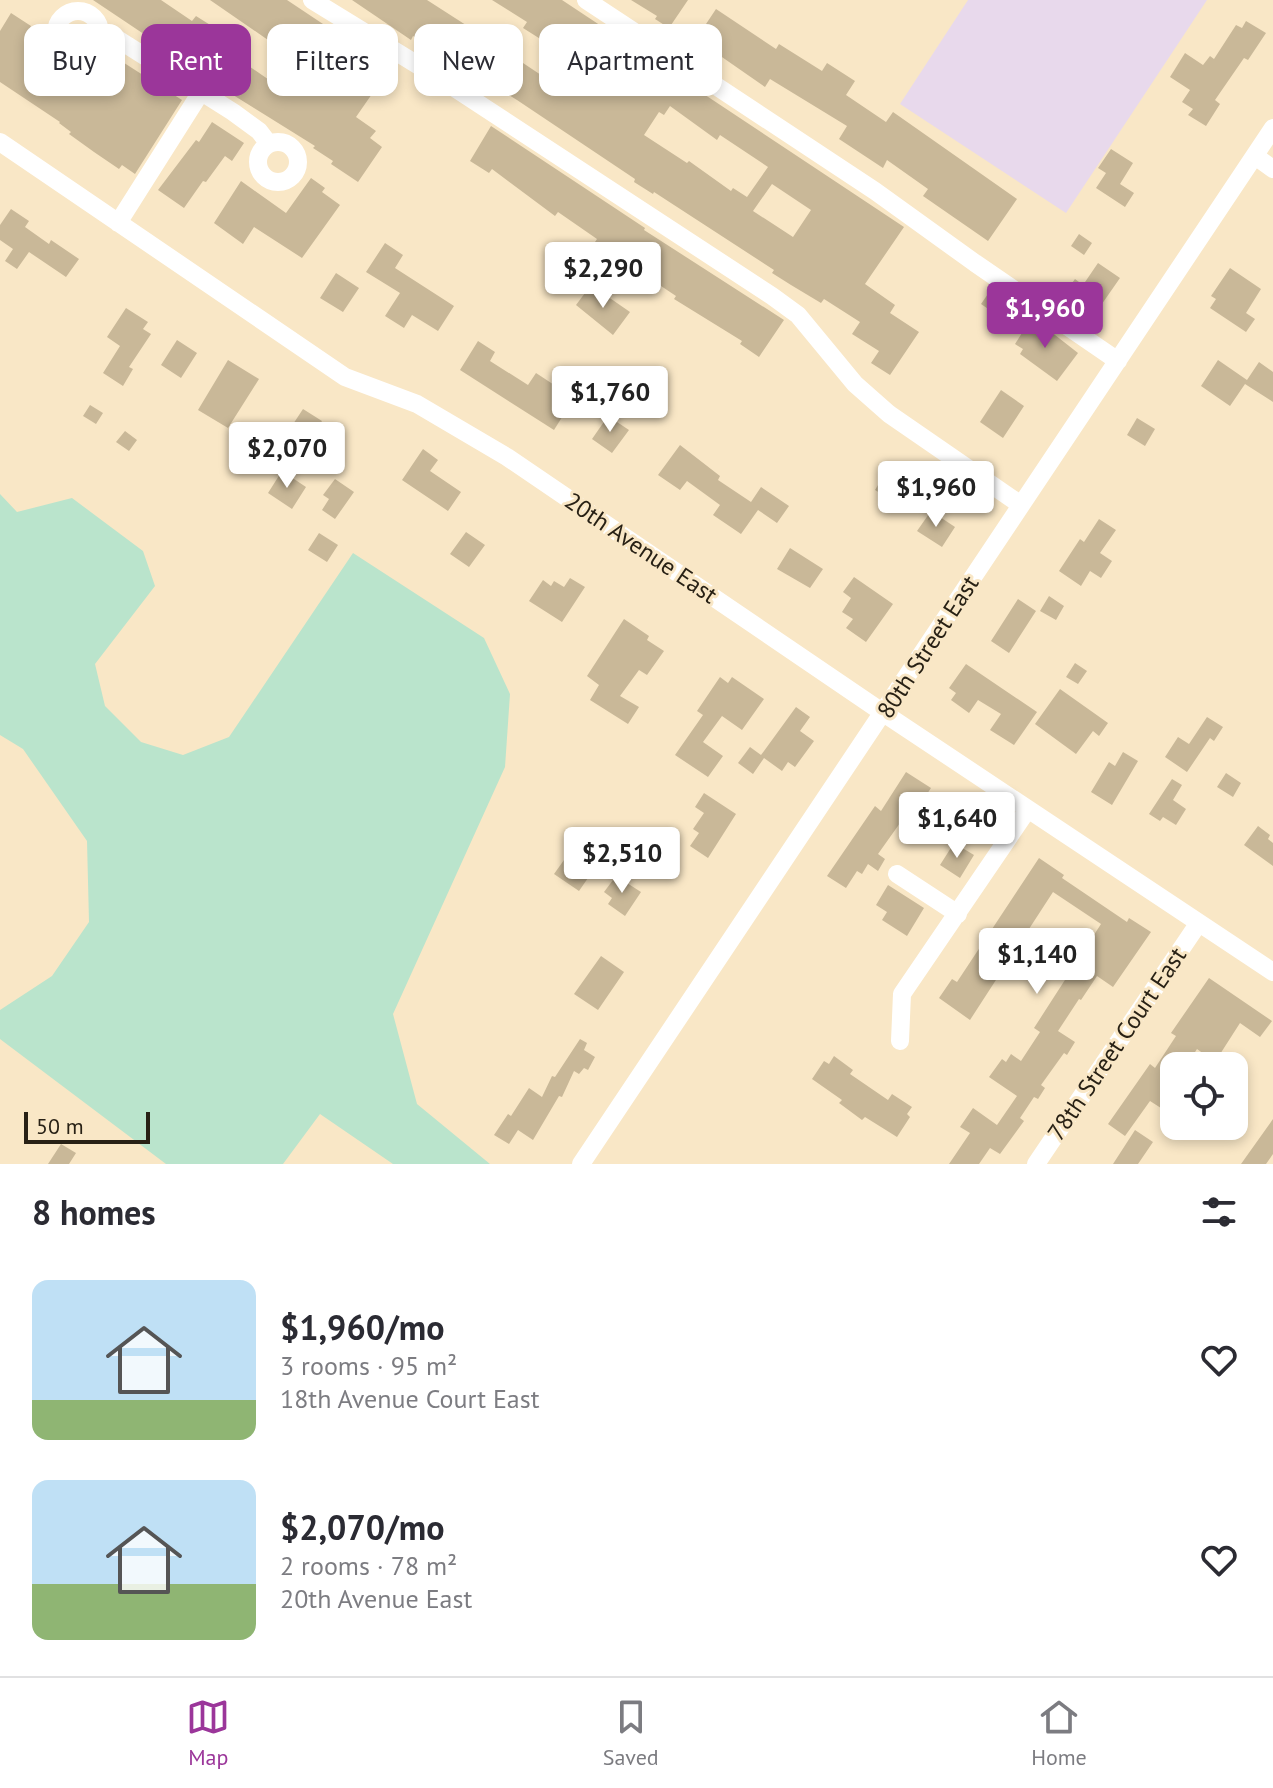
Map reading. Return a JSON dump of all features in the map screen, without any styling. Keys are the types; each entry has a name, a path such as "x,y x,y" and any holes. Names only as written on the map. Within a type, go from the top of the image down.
{"street":[{"path":"312,0 447,83 772,296 798,315 855,384 889,414 1021,505"},
{"path":"586,0 875,191 1118,361"},
{"path":"118,223 198,96"},
{"path":"207,96 259,131 269,144"},
{"name":"80th Street East","path":"581,1164 885,714 946,617 1273,128"},
{"name":"20th Avenue East","path":"0,142 345,377 417,404 507,457 1273,972"},
{"path":"1255,156 1273,169"},
{"path":"900,1041 902,994 1028,809"},
{"path":"897,874 958,914"},
{"name":"78th Street Court East","path":"1036,1164 1198,924"}],"shaded area":[{"path":"968,0 1207,0 1066,213 900,104"}],"green space":[{"path":"0,494 17,512 72,498 143,551 155,586 95,664 105,706 141,742 183,755 229,737 353,553 484,638 510,694 505,767 393,1014 417,1104 490,1164 393,1164 320,1114 283,1164 166,1164 0,1039 0,1010 52,976 89,922 87,841 23,749 0,735"}],"building":[{"path":"93,0 161,0 192,21 196,16 209,24 141,24 141,32"},
{"path":"210,0 287,0 323,24 267,24 267,39 251,28 251,24 245,24"},
{"path":"352,0 427,0 464,24 414,24 411,40 398,31 398,24 387,24"},
{"path":"492,0 562,0 598,24 539,24 539,38 523,28 527,22"},
{"path":"631,0 688,0 672,24 663,24 655,19 657,16"},
{"path":"716,9 776,49 779,44 822,71 827,63 855,81 846,95 886,122 893,112 1017,199 988,241 923,196 928,189 887,160 883,168 839,139 847,126 770,79 765,87 722,57 722,24 706,24"},
{"path":"11,13 28,24 24,24 24,96 125,96 125,64 141,74 141,96 176,96 182,100 135,174 122,165 119,169 94,152 69,134 71,132 60,122 0,82 0,31"},
{"path":"1246,21 1266,33 1215,100 1220,104 1206,126 1188,115 1193,109 1182,102 1190,90 1170,77 1185,53 1203,65 1210,56 1214,59 1236,25 1242,28"},
{"path":"523,63 539,74 539,96 707,96 904,227 865,284 895,305 890,313 919,332 890,375 871,363 879,351 852,334 860,322 824,299 821,303 772,273 774,270 634,182 635,179 510,96 523,96","holes":["670,106 717,140 720,135 768,167 747,197 733,188 731,191 689,161 687,163 644,135 659,112 664,115","772,184 811,210 793,237 753,211"]},
{"path":"251,68 267,79 267,96 371,96 356,117 376,131 370,138 382,147 358,182 331,164 333,161 313,148 315,146 235,96 251,96"},
{"path":"212,122 244,143 232,161 225,156 184,208 158,190"},
{"path":"491,126 784,320 759,357 740,344 742,341 674,299 676,296 595,242 597,239 558,212 555,216 492,169 489,173 470,161"},
{"path":"1111,149 1133,163 1120,184 1134,193 1125,207 1096,188 1106,173 1098,168"},
{"path":"311,178 325,188 322,192 340,205 302,258 254,227 243,244 214,223 241,181 286,213"},
{"path":"11,209 29,221 25,227 79,259 66,277 29,252 17,269 5,261 13,249 0,240 0,225"},
{"path":"1079,234 1092,243 1084,255 1071,246"},
{"path":"385,243 403,255 395,268 454,306 438,331 412,315 404,328 385,316 400,293 366,272"},
{"path":"1098,263 1120,278 1097,311 1067,290 1075,279 1083,285"},
{"path":"1230,268 1261,289 1246,313 1255,319 1246,332 1210,308 1216,299 1211,296"},
{"path":"336,273 359,288 343,312 320,298"},
{"path":"591,285 630,312 613,335 576,305"},
{"path":"990,291 1009,303 1000,317 981,304"},
{"path":"126,308 148,322 143,329 151,334 129,367 133,369 123,386 103,373 120,346 107,337"},
{"path":"1032,317 1078,353 1057,381 1020,354 1023,349 1015,344"},
{"path":"177,340 197,353 181,378 161,365"},
{"path":"478,341 495,352 490,361 528,385 536,373 574,398 554,430 460,370"},
{"path":"228,360 259,379 228,428 198,410"},
{"path":"1218,360 1247,380 1259,362 1273,372 1273,402 1245,384 1230,406 1201,386"},
{"path":"1001,390 1024,406 1003,438 980,422"},
{"path":"90,405 103,413 96,424 83,416"},
{"path":"303,409 322,421 294,466 274,453"},
{"path":"608,416 629,430 612,453 592,439"},
{"path":"1137,418 1155,429 1145,446 1127,435"},
{"path":"125,431 137,440 129,451 116,442"},
{"path":"680,445 720,476 718,480 751,502 761,487 789,506 777,523 758,510 741,534 713,515 720,505 687,481 680,490 658,475"},
{"path":"423,449 438,460 430,471 461,492 448,511 402,480"},
{"path":"933,462 964,483 951,501 920,480"},
{"path":"282,471 306,487 292,509 268,493"},
{"path":"884,475 898,483 888,498 875,490"},
{"path":"335,479 354,492 335,519 322,510 329,499 323,495"},
{"path":"931,511 955,527 942,547 917,531"},
{"path":"1099,519 1116,530 1100,553 1112,561 1101,578 1090,571 1081,586 1059,571 1080,539 1084,542"},
{"path":"466,532 485,545 469,567 450,554"},
{"path":"319,533 338,545 327,562 308,550"},
{"path":"790,548 823,569 810,588 777,569"},
{"path":"854,577 893,604 866,642 846,628 853,619 842,612 851,598 843,592"},
{"path":"570,578 585,587 562,622 529,601 543,580 551,586 554,581 564,587"},
{"path":"1049,596 1064,606 1056,620 1040,611"},
{"path":"1018,599 1036,611 1009,653 991,641"},
{"path":"624,619 664,651 647,675 639,670 620,696 639,707 628,724 590,700 599,685 587,676"},
{"path":"1075,663 1087,671 1078,684 1066,677"},
{"path":"966,664 1037,712 1014,745 990,730 1001,714 978,700 969,713 951,700 956,693 949,688"},
{"path":"720,677 728,683 732,677 764,699 742,730 722,716 703,742 723,756 708,777 675,755 703,715 697,711"},
{"path":"1060,689 1108,723 1099,736 1093,731 1076,754 1035,724"},
{"path":"796,707 810,717 800,731 814,741 795,767 788,762 782,771 764,758 753,774 738,763 750,747 761,755"},
{"path":"1207,717 1223,727 1214,741 1210,738 1187,772 1165,757 1178,737 1189,744"},
{"path":"1123,752 1138,761 1112,805 1091,792 1109,762 1115,766"},
{"path":"906,772 931,788 915,812 910,809 878,854 885,859 878,871 868,864 862,874 857,871 846,888 827,876 875,806 881,811"},
{"path":"1226,773 1241,783 1233,797 1217,787"},
{"path":"1172,779 1182,785 1173,800 1186,809 1176,825 1163,817 1160,821 1149,814"},
{"path":"704,793 736,814 708,858 690,846 699,833 693,829 704,813 695,807"},
{"path":"962,806 978,817 969,831 952,820"},
{"path":"1258,826 1270,835 1268,839 1273,843 1273,866 1244,845"},
{"path":"954,843 974,855 960,878 940,865"},
{"path":"1039,858 1064,875 1062,878 1127,922 1129,918 1151,932 1113,987 1097,976 1079,999 1058,1031 1075,1042 1041,1085 1045,1088 1038,1099 1034,1097 1020,1118 1024,1121 1000,1154 990,1148 979,1164 949,1164 970,1133 960,1127 973,1108 997,1125 1017,1096 989,1077 1002,1059 1006,1062 1011,1054 1021,1061 1040,1032 1034,1028 1101,924 1053,892 970,1020 939,998 952,979 957,982"},
{"path":"564,860 588,878 579,891 554,874"},
{"path":"616,876 641,892 625,916 608,904 612,898 604,892"},
{"path":"888,885 924,908 907,936 882,920 887,912 876,905"},
{"path":"601,956 624,972 598,1010 574,994"},
{"path":"1209,978 1272,1021 1260,1037 1240,1023 1221,1052 1201,1052 1197,1049 1195,1052 1166,1052 1176,1036 1171,1033"},
{"path":"580,1039 587,1043 584,1050 595,1057 588,1070 584,1068 579,1074 574,1071 562,1097 559,1096 533,1140 518,1130 509,1144 494,1135 529,1088 542,1097 552,1076 555,1077"},
{"path":"834,1056 853,1070 850,1074 888,1100 892,1094 912,1107 907,1114 910,1117 897,1137 865,1117 862,1120 839,1103 842,1100 812,1079 824,1061 829,1064"},
{"path":"1160,1060 1160,1107 1150,1101 1125,1136 1108,1124 1150,1064 1155,1068"},
{"path":"1273,1119 1273,1154 1266,1164 1241,1164"},
{"path":"1135,1130 1153,1142 1138,1164 1113,1164"},
{"path":"61,1144 76,1153 69,1164 48,1164"}]}
